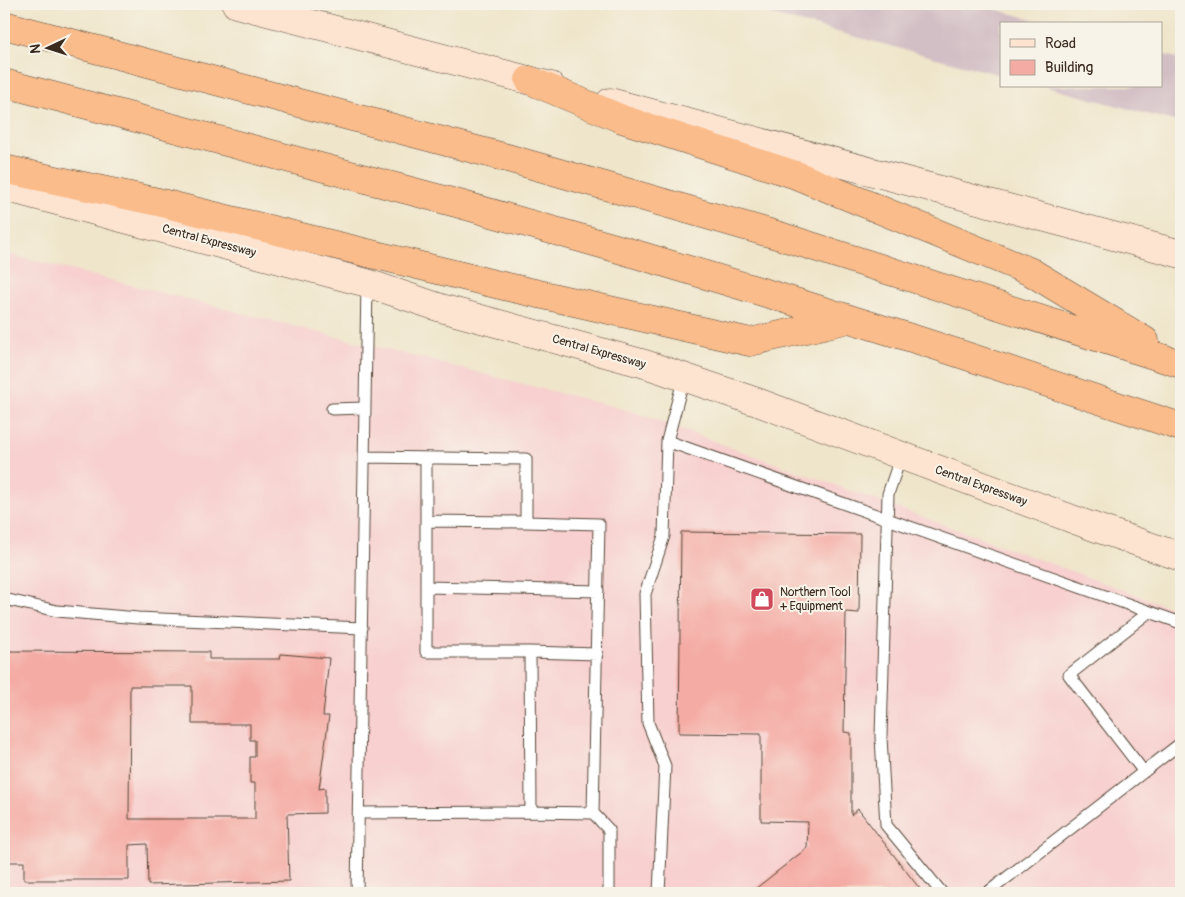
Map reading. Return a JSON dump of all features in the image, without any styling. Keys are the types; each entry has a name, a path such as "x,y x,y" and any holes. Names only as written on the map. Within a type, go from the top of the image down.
{"highway":[{"path":"4,25 511,159 780,236 1181,363"},
{"path":"530,80 622,119 796,175 1031,272 1181,363"},
{"path":"4,83 612,247 850,319 1181,428"},
{"path":"4,169 158,202 495,284 750,342 850,319"}],"main road":[{"path":"236,4 530,80 706,129 1181,254"},
{"name":"Central Expressway","path":"8,194 68,204 367,283 441,308 645,364 760,403 1091,526 1181,557"}],"lane":[{"path":"357,893 367,283"},
{"path":"659,893 665,766 648,724 645,594 664,536 667,441 684,378"},
{"path":"332,409 365,408"},
{"path":"667,441 1181,623"},
{"path":"901,456 888,494 882,737 886,825 942,893"},
{"path":"364,457 526,459 526,522"},
{"path":"426,458 426,652 596,654"},
{"path":"426,521 599,524 592,813"},
{"path":"426,586 598,591"},
{"path":"4,599 57,611 138,618 362,628"},
{"path":"1144,772 1069,675 1149,612"},
{"path":"530,652 531,812"},
{"path":"987,893 1181,743"},
{"path":"359,813 592,813 609,830 609,893"}],"shaded area":[{"path":"731,4 976,4 1043,22 1000,22 1000,75"},
{"path":"1162,54 1181,59 1181,123 1050,88 1162,88"},
{"path":"4,253 631,411 1181,611 1181,893 4,893"}],"building":[{"path":"681,532 860,534 859,613 846,612 844,732 851,733 851,815 858,809 923,893 750,893 807,848 808,822 761,821 761,734 679,733"},
{"path":"4,651 209,652 209,659 280,659 281,654 329,658 323,716 329,716 319,789 325,788 325,813 287,814 289,881 148,885 147,844 129,845 129,880 24,880 24,862 4,862","holes":["130,686 192,686 192,724 250,724 250,740 255,740 255,757 250,757 250,783 255,783 255,819 129,819"]}],"place":[{"name":"Northern Tool + Equipment","path":"762,599"}]}
